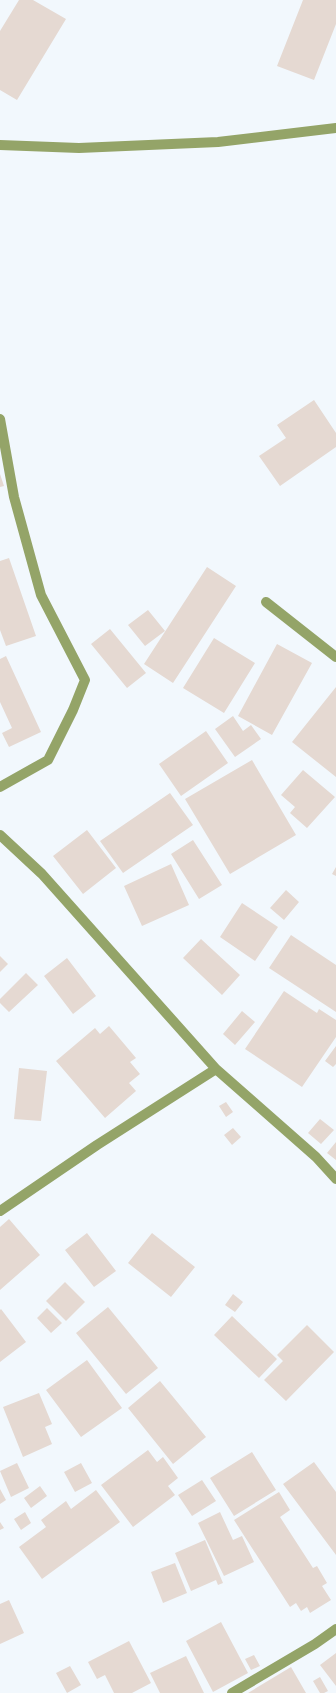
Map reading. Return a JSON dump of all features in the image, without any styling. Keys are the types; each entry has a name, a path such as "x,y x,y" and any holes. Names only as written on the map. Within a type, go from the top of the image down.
{"street":[{"path":"0,145 79,148 218,142 336,128"},
{"path":"0,419 14,497 40,595 86,680 48,760 0,787"},
{"path":"266,602 336,657"},
{"path":"0,835 42,874 216,1069 316,1157 336,1179"},
{"path":"0,1211 97,1145 216,1069"},
{"path":"232,1693 315,1644 336,1629"}],"building":[{"path":"19,0 33,0 66,19 17,100 0,90 0,31"},
{"path":"303,0 336,0 336,24 314,80 277,66"},
{"path":"314,400 336,433 336,447 280,486 259,456 286,438 277,425"},
{"path":"0,474 4,486 0,487"},
{"path":"9,558 36,636 6,646 0,630 0,561"},
{"path":"207,567 236,586 173,683 144,664"},
{"path":"148,610 165,631 145,646 128,625"},
{"path":"110,629 146,673 127,688 91,644"},
{"path":"214,638 255,663 224,713 183,688"},
{"path":"277,644 312,663 272,735 238,716"},
{"path":"6,656 41,732 9,747 2,733 12,728 0,702 0,659"},
{"path":"336,687 336,777 292,742"},
{"path":"233,716 243,731 251,725 261,739 235,757 215,729"},
{"path":"206,731 228,763 181,796 159,764"},
{"path":"252,760 296,835 230,874 185,799"},
{"path":"303,770 335,797 307,828 290,813 295,807 281,795"},
{"path":"170,793 193,825 123,873 100,841"},
{"path":"87,830 116,868 83,894 53,856"},
{"path":"193,840 222,885 199,899 171,854"},
{"path":"171,864 189,905 142,926 124,886"},
{"path":"336,867 336,876 332,874"},
{"path":"286,890 299,902 284,920 270,908"},
{"path":"242,903 278,927 255,961 220,937"},
{"path":"291,935 336,965 336,1012 269,968"},
{"path":"201,939 240,975 222,995 183,958"},
{"path":"0,956 8,964 0,972"},
{"path":"67,958 96,996 73,1014 44,976"},
{"path":"26,973 38,985 9,1012 0,1003 0,999"},
{"path":"284,991 317,1013 319,1009 336,1020 336,1037 302,1087 245,1049"},
{"path":"242,1011 255,1022 235,1045 223,1034"},
{"path":"109,1026 136,1058 130,1062 140,1074 129,1083 136,1091 105,1118 56,1061 95,1028 100,1034"},
{"path":"336,1046 336,1064 333,1067 325,1061"},
{"path":"19,1068 47,1071 41,1121 14,1119"},
{"path":"226,1102 233,1112 226,1117 219,1106"},
{"path":"320,1119 334,1130 321,1144 308,1133"},
{"path":"233,1128 241,1137 232,1145 224,1135"},
{"path":"336,1142 336,1160 327,1153"},
{"path":"9,1219 40,1255 0,1290 0,1227"},
{"path":"87,1233 116,1271 94,1287 65,1250"},
{"path":"152,1233 195,1267 171,1297 128,1263"},
{"path":"65,1282 85,1302 66,1321 46,1301"},
{"path":"233,1294 243,1302 235,1312 225,1305"},
{"path":"108,1307 158,1368 126,1394 76,1333"},
{"path":"47,1308 62,1323 51,1333 37,1318"},
{"path":"1,1309 26,1342 0,1362 0,1310"},
{"path":"232,1316 277,1359 259,1378 214,1335"},
{"path":"307,1325 334,1352 286,1401 264,1380 283,1361 277,1355"},
{"path":"87,1360 122,1408 81,1437 46,1390"},
{"path":"160,1381 206,1437 173,1464 128,1408"},
{"path":"39,1393 52,1424 45,1427 52,1444 23,1457 3,1407"},
{"path":"148,1450 157,1462 163,1457 178,1478 168,1486 175,1495 133,1527 101,1485"},
{"path":"252,1452 276,1490 234,1516 210,1478"},
{"path":"314,1462 336,1492 336,1555 283,1484"},
{"path":"17,1463 29,1488 11,1497 0,1471"},
{"path":"81,1463 92,1483 75,1492 64,1472"},
{"path":"202,1480 216,1501 192,1516 178,1495"},
{"path":"40,1486 47,1496 31,1508 24,1498"},
{"path":"0,1489 6,1500 0,1504"},
{"path":"96,1490 120,1522 42,1579 19,1547 46,1527 41,1520 66,1501 71,1509"},
{"path":"279,1492 290,1510 280,1517 313,1568 317,1566 327,1583 322,1586 331,1600 310,1613 307,1607 301,1611 296,1603 290,1607 234,1520"},
{"path":"25,1512 31,1523 21,1530 14,1519"},
{"path":"220,1512 233,1540 242,1536 254,1562 224,1576 198,1523"},
{"path":"0,1522 4,1528 0,1530"},
{"path":"205,1540 223,1583 218,1585 216,1580 191,1591 175,1553"},
{"path":"175,1563 187,1593 163,1603 151,1572"},
{"path":"9,1600 24,1633 0,1644 0,1604"},
{"path":"221,1622 248,1673 213,1692 186,1641"},
{"path":"129,1641 151,1683 132,1693 114,1693 105,1675 97,1679 88,1662"},
{"path":"336,1653 336,1686 320,1665"},
{"path":"254,1655 260,1666 251,1670 245,1659"},
{"path":"186,1656 204,1693 160,1693 150,1673"},
{"path":"70,1666 81,1685 67,1693 56,1673"},
{"path":"291,1667 306,1693 248,1693"},
{"path":"320,1677 328,1691 324,1693 320,1693 313,1681"}]}
